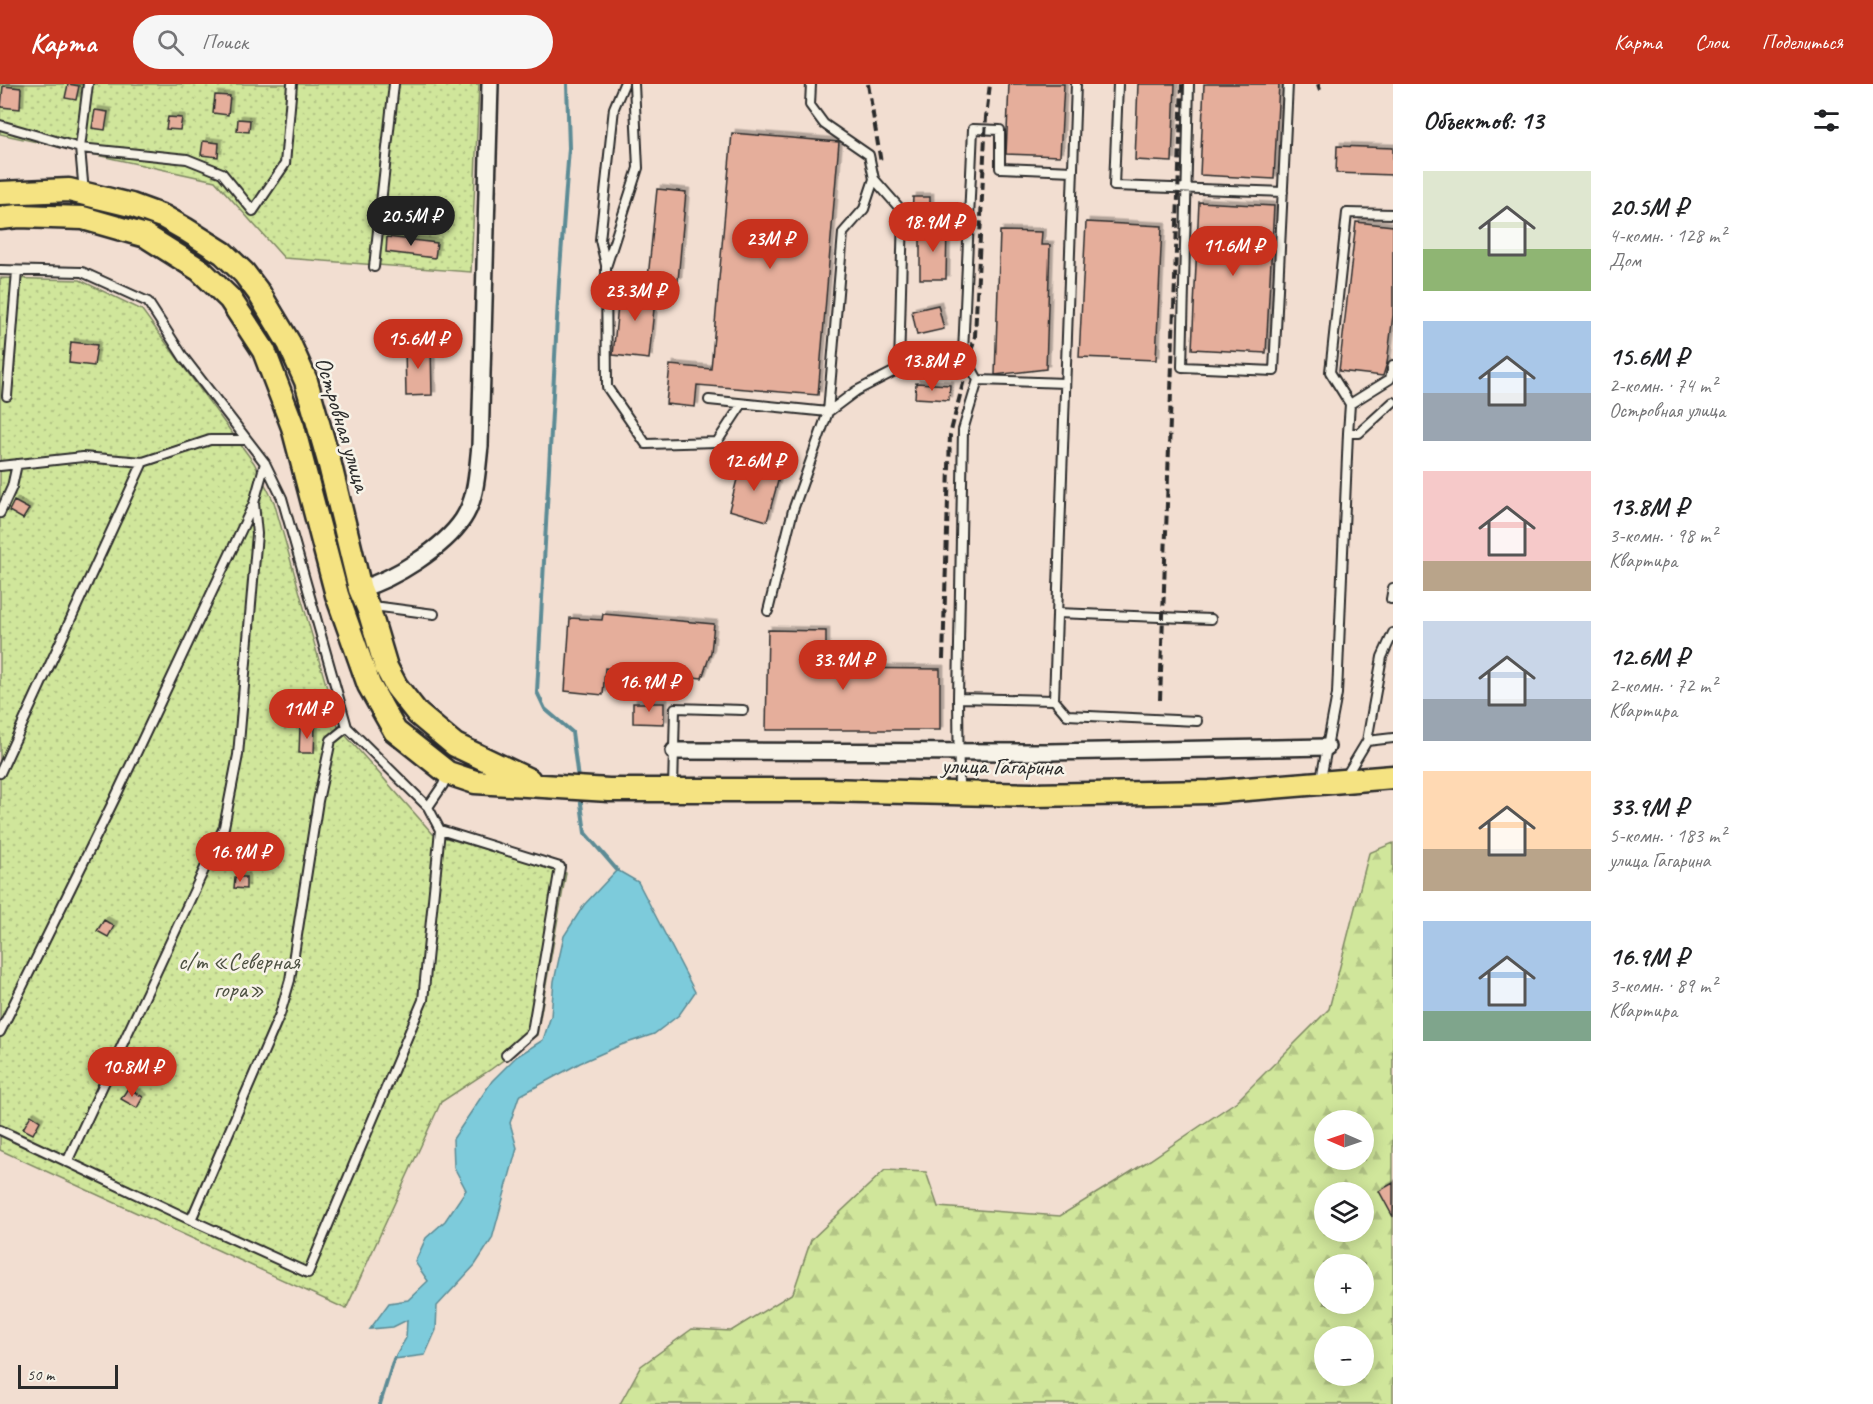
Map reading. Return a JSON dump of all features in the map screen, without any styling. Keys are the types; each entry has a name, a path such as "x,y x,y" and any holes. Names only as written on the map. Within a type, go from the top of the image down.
{"main road":[{"name":"Островная улица","path":"0,194 69,190 131,205 164,217 223,253 244,273 260,293 289,343 306,381 330,465 360,589 369,610 386,667 396,686 418,714 455,745 538,785"},
{"name":"Островная улица","path":"0,219 19,216 83,218 146,236 200,270 230,299 264,351 293,427 338,595 369,685 395,731 448,773"},
{"name":"улица Гагарина","path":"448,773 475,782 609,790 822,790 1031,795 1210,792 1393,777"}],"street":[{"path":"360,589 374,585 408,567 442,542 464,518 474,493 480,446 490,84"},
{"path":"674,750 958,752 1327,747"}],"lane":[{"path":"84,194 80,148 88,84"},
{"path":"0,125 80,148 187,159 222,173 252,211 285,164 292,84"},
{"path":"374,267 394,84"},
{"path":"624,84 614,108 600,240 606,267 607,387 646,444 717,442 742,404"},
{"path":"606,267 638,168 634,84"},
{"path":"768,611 793,510 828,412 843,233 864,209 874,179 869,154 824,124 810,105 811,84"},
{"path":"1076,84 1054,700 1067,715 1197,721"},
{"path":"1118,84 1114,186 1283,192"},
{"path":"1189,84 1182,367 1274,371 1288,84"},
{"path":"959,793 958,698 963,430 978,380 963,353 972,129 1000,130 1000,168 1073,171"},
{"path":"709,400 828,412 856,391 899,369 903,212 874,179"},
{"path":"1320,784 1337,694 1350,404 1330,372 1347,213 1393,214"},
{"path":"0,270 82,272 148,302 184,358 265,463 282,498 346,727 428,807 440,830 423,1000 308,1273 0,1130"},
{"path":"7,396 17,271"},
{"path":"1350,404 1390,379 1393,365"},
{"path":"978,380 1065,383"},
{"path":"1348,433 1359,433 1393,402"},
{"path":"0,466 83,457 143,462 210,440 245,440"},
{"path":"0,773 143,462"},
{"path":"0,1032 115,798 254,503 265,463"},
{"path":"0,513 12,487 17,464"},
{"path":"66,1162 224,827 238,755 257,534 254,503"},
{"path":"1391,599 1393,588"},
{"path":"369,610 381,607 434,614"},
{"path":"1057,613 1211,619"},
{"path":"1342,782 1367,741 1382,657 1393,633"},
{"path":"958,698 1054,700"},
{"path":"673,791 675,708 743,710"},
{"path":"191,1220 280,1014 290,980 318,801 332,740 346,727"},
{"path":"1367,741 1393,738"},
{"path":"428,807 448,773"},
{"path":"440,830 560,867 532,1032 506,1055"}],"green space":[{"path":"0,84 479,84 471,272 284,258 215,181 0,134"},
{"name":"с/т «Северная гора»","path":"0,278 80,280 142,310 254,463 274,502 338,727 433,834 566,873 537,1035 490,1070 441,1102 346,1309 0,1150"},
{"path":"1393,843 1393,1404 620,1404 641,1366 692,1329 731,1331 793,1293 811,1240 885,1170 926,1172 938,1207 1060,1216 1150,1160 1237,1101 1329,1009 1369,853"}],"water":[{"path":"617,870 638,882 695,992 679,1015 654,1034 580,1063 519,1096 510,1123 517,1148 492,1239 475,1265 437,1306 436,1330 425,1355 394,1359 406,1338 407,1320 393,1327 370,1329 389,1303 408,1300 428,1281 415,1262 426,1238 445,1221 466,1190 454,1167 453,1139 492,1081 516,1057 543,1040 551,1016 554,981 564,936 584,905"}],"building":[{"path":"68,84 79,86 76,100 65,98"},
{"path":"1009,84 1064,84 1060,156 1006,154"},
{"path":"1138,84 1175,84 1172,162 1135,160"},
{"path":"1204,84 1279,84 1274,179 1200,175"},
{"path":"3,86 21,88 20,109 1,107"},
{"path":"215,95 230,96 228,115 213,113"},
{"path":"95,110 108,112 105,130 92,128"},
{"path":"168,117 182,118 180,130 166,129"},
{"path":"238,119 250,120 249,132 237,131"},
{"path":"732,133 839,142 818,395 697,385 695,407 666,404 670,365 711,369"},
{"path":"203,141 219,143 218,157 201,155"},
{"path":"1337,146 1393,148 1393,175 1336,173"},
{"path":"657,189 686,192 678,281 648,278"},
{"path":"913,197 930,197 930,212 912,212"},
{"path":"1199,202 1274,206 1266,353 1192,349"},
{"path":"1086,222 1162,226 1156,360 1079,357"},
{"path":"1356,222 1393,226 1393,315 1387,363 1383,376 1339,371"},
{"path":"920,227 947,227 946,279 920,279"},
{"path":"1000,231 1042,232 1041,245 1050,245 1046,369 995,375"},
{"path":"387,237 437,243 435,258 386,252"},
{"path":"620,286 656,289 649,359 613,355"},
{"path":"938,305 944,329 917,335 912,311"},
{"path":"71,342 97,345 94,366 69,363"},
{"path":"431,345 432,395 406,396 405,346"},
{"path":"916,383 950,385 949,400 915,398"},
{"path":"741,464 780,474 767,521 729,510"},
{"path":"14,501 29,509 23,519 9,511"},
{"path":"603,614 714,624 711,652 702,678 605,668 603,695 565,691 570,618 602,620"},
{"path":"768,630 826,631 826,668 940,669 940,730 766,730"},
{"path":"633,703 664,703 664,724 633,723"},
{"path":"300,727 315,727 314,753 299,753"},
{"path":"235,877 246,877 246,889 234,888"},
{"path":"104,920 114,926 108,937 97,931"},
{"path":"128,1088 143,1097 137,1108 121,1099"},
{"path":"31,1115 40,1121 33,1134 23,1129"},
{"path":"1393,1183 1393,1217 1379,1191"}],"waterway":[{"path":"567,84 569,148 559,282 537,692 545,709 572,732 578,779"},
{"path":"580,796 585,833 617,870"},
{"path":"380,1404 394,1359"}],"railway":[{"path":"868,84 881,163"},
{"path":"943,659 950,435 975,336 986,117 990,84"},
{"path":"1160,700 1182,84"},
{"path":"1318,84 1320,90"}]}
